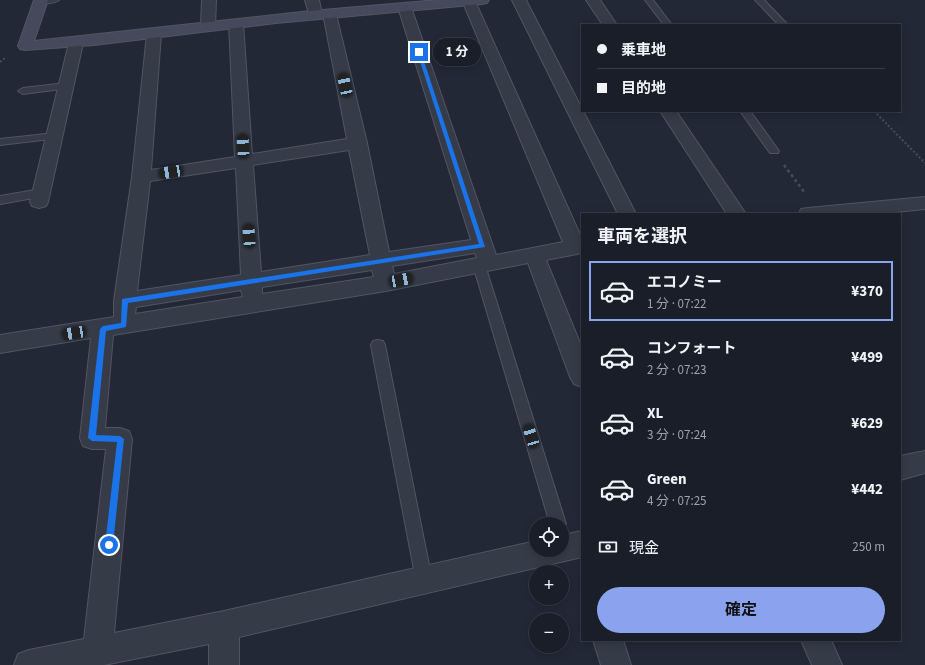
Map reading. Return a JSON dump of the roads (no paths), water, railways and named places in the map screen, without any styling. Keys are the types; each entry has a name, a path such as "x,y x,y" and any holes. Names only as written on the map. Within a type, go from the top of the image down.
{"street":[{"path":"208,26 209,0"},
{"path":"312,0 322,14 358,143 386,283"},
{"path":"519,0 626,213"},
{"path":"593,0 609,24"},
{"path":"41,1 25,46 76,43 208,26 322,14 475,1 579,247 483,258 381,262 252,280 125,301"},
{"path":"404,7 483,258"},
{"path":"236,23 253,304"},
{"path":"97,652 120,439 92,438 113,327 125,301 141,177 154,34"},
{"path":"40,198 76,43"},
{"path":"669,112 736,213"},
{"path":"141,177 358,143"},
{"path":"814,213 925,203"},
{"path":"0,344 386,283 483,258"},
{"path":"538,264 581,374"},
{"path":"29,665 224,626 424,580 529,554"},
{"path":"224,626 224,665"},
{"path":"608,641 616,665"},
{"path":"816,641 827,665"}],"lane":[{"path":"41,1 56,0"},
{"path":"649,0 667,24"},
{"path":"759,0 783,24"},
{"path":"23,91 66,86"},
{"path":"746,112 774,151"},
{"path":"0,142 54,136"},
{"path":"0,200 40,198"},
{"path":"483,258 560,517"},
{"path":"378,345 424,580"}]}
